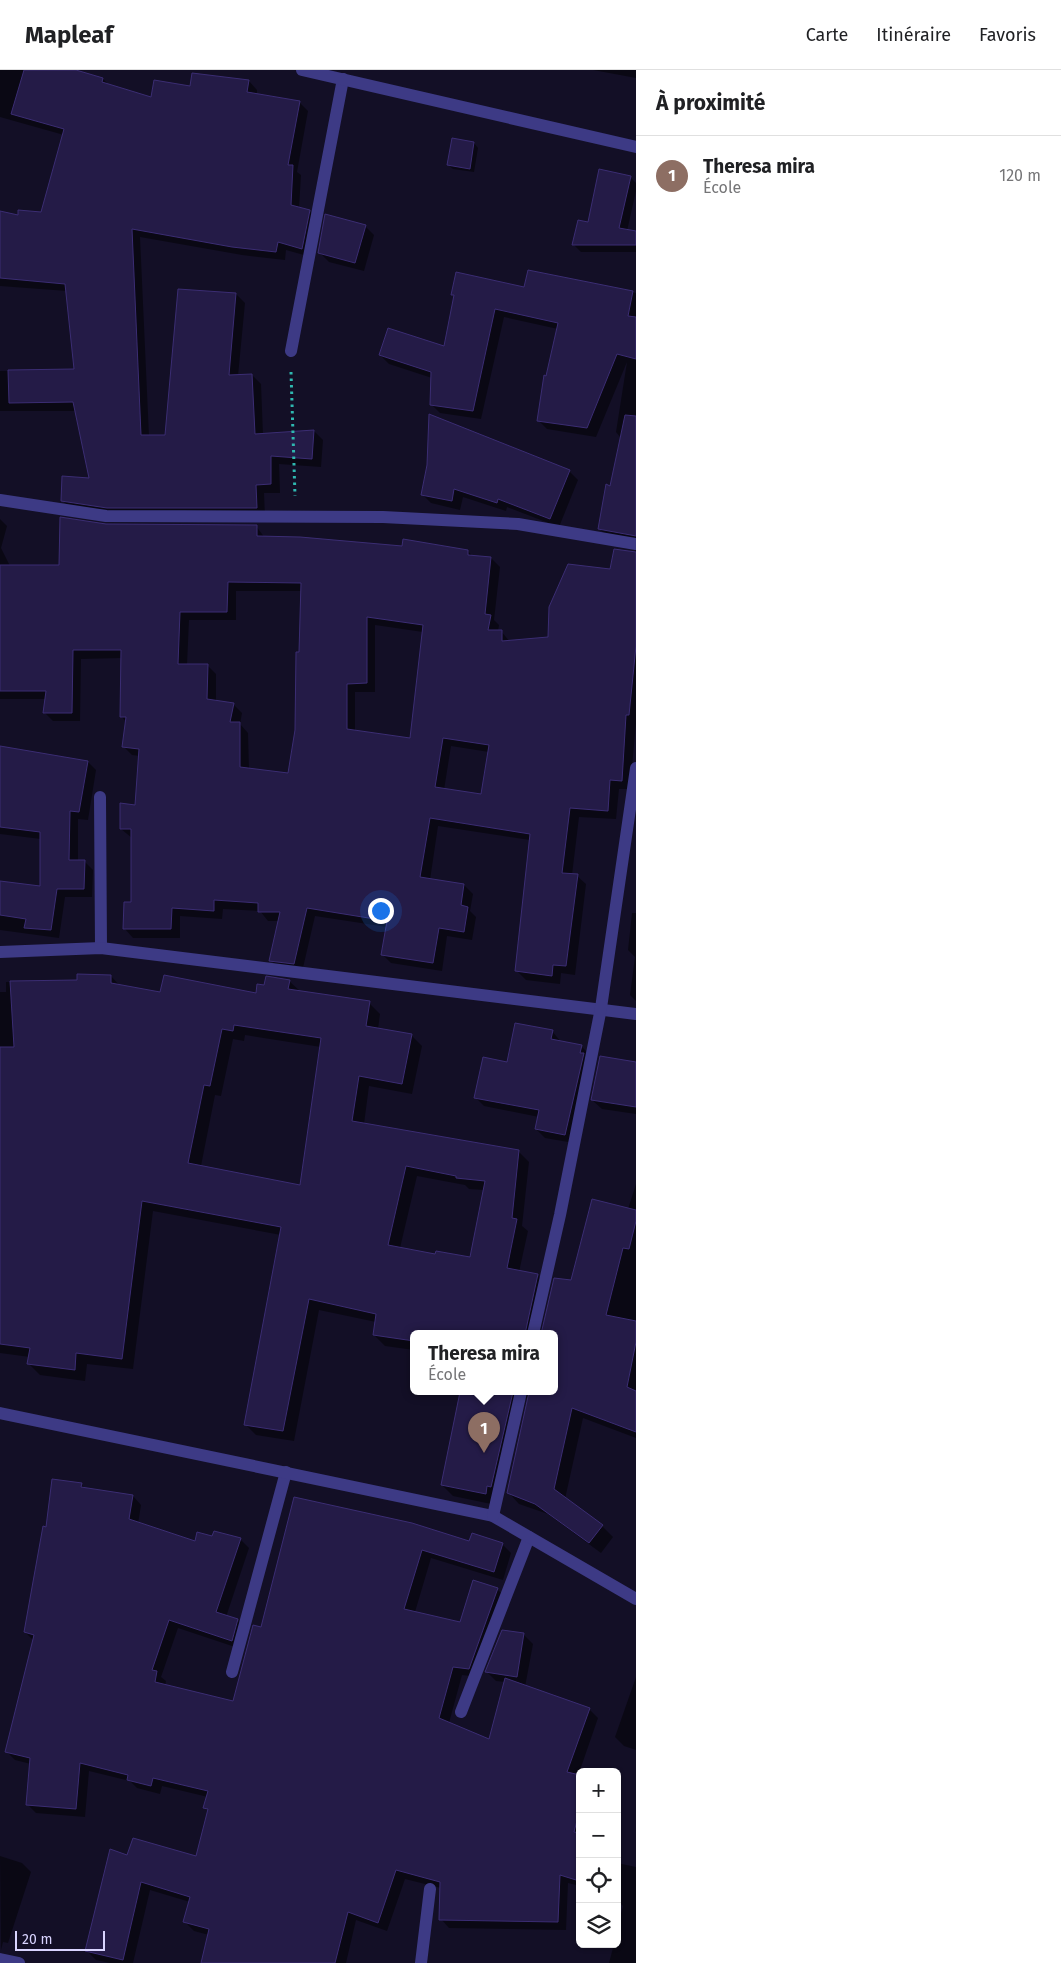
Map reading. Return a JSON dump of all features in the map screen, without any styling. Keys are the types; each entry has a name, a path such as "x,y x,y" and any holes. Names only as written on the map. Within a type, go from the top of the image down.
{"street":[{"path":"302,70 636,147"},
{"path":"291,350 343,79"},
{"path":"0,500 106,516 383,517 518,524 636,544"},
{"path":"535,1330 601,1008 636,768"},
{"path":"100,797 101,948"},
{"path":"0,952 101,948 601,1008 636,1014"},
{"path":"493,1516 520,1395"},
{"path":"0,1413 493,1516 636,1599"},
{"path":"232,1672 286,1472"},
{"path":"461,1712 529,1537"},
{"path":"421,1963 430,1889"},
{"path":"0,1959 19,1963"}],"path":[{"path":"291,350 296,516"}],"building":[{"path":"24,70 76,70 103,78 102,82 151,97 154,80 190,86 192,73 249,80 247,92 300,101 288,165 293,165 291,205 310,210 302,249 278,242 276,252 232,247 132,229 141,435 165,435 178,289 236,293 229,375 252,374 255,434 314,430 312,459 271,456 271,484 256,485 257,508 107,508 61,501 62,476 89,478 73,402 9,403 8,370 74,369 65,284 0,278 0,211 18,215 18,210 41,212 64,129 11,114"},
{"path":"452,138 474,142 470,169 447,165"},
{"path":"599,169 631,176 619,228 636,231 636,245 572,245 578,220 588,222"},
{"path":"325,214 366,225 355,263 318,253"},
{"path":"528,270 633,291 628,316 636,317 636,359 617,354 587,428 537,421 544,375 546,376 558,323 495,309 473,411 430,405 431,372 379,355 388,328 444,346 454,295 451,295 456,272 524,287"},
{"path":"429,414 570,470 550,519 498,499 497,503 454,489 452,501 421,495 427,465"},
{"path":"625,415 636,416 636,536 598,529 606,484 610,486"},
{"path":"60,517 106,524 257,525 257,536 300,537 402,546 403,539 468,550 468,555 491,557 485,614 491,615 488,630 502,630 502,641 548,637 549,607 568,564 610,569 614,549 636,552 636,646 629,715 626,715 622,781 610,780 608,811 570,808 562,873 578,874 566,966 553,965 552,976 515,971 530,834 430,818 420,877 464,884 461,905 468,907 464,932 439,928 433,963 381,955 387,921 307,908 294,964 269,961 280,912 258,912 258,903 214,900 214,911 172,908 171,929 123,929 124,902 131,902 131,829 120,829 120,803 135,805 139,749 122,747 126,717 120,717 121,650 73,650 72,713 43,713 46,691 0,691 0,565 59,565","holes":["228,582 301,583 299,652 296,652 295,730 288,773 240,767 240,722 230,722 234,703 207,699 208,664 178,664 180,612 227,612","367,617 423,625 410,738 347,729 347,684 367,683","443,738 489,745 481,794 435,787"]},
{"path":"0,746 88,761 79,812 70,811 69,860 85,860 84,889 57,889 51,930 24,928 26,919 0,915 0,881 40,886 40,832 0,827"},
{"path":"77,974 111,975 111,983 160,992 164,975 256,993 257,984 264,985 266,976 290,980 288,989 370,1001 366,1026 412,1034 402,1084 359,1076 352,1121 519,1150 512,1218 517,1219 507,1268 538,1274 526,1330 410,1330 410,1340 373,1335 376,1314 309,1299 283,1431 244,1425 281,1227 142,1201 122,1359 76,1353 75,1370 27,1364 30,1348 0,1344 0,1047 14,1047 10,981 77,980","holes":["234,1025 321,1038 300,1185 188,1163 204,1085 210,1086 222,1029 233,1031","406,1166 456,1176 456,1178 485,1181 470,1257 436,1251 435,1254 388,1245"]},
{"path":"515,1023 553,1030 551,1039 582,1045 580,1053 584,1053 565,1135 535,1129 539,1110 474,1098 483,1057 507,1062"},
{"path":"600,1056 636,1062 636,1107 591,1100"},
{"path":"592,1199 636,1210 636,1221 629,1249 623,1248 606,1315 636,1321 636,1342 627,1387 636,1391 636,1432 572,1408 554,1489 603,1525 589,1543 535,1504 507,1493 528,1395 558,1395 558,1330 542,1330 554,1278 571,1280"},
{"path":"459,1395 512,1395 491,1487 487,1486 486,1494 441,1485"},
{"path":"52,1479 82,1483 81,1487 133,1495 129,1519 195,1541 197,1532 212,1536 214,1531 241,1538 216,1612 238,1619 232,1641 169,1620 152,1670 157,1671 155,1682 233,1701 253,1625 261,1627 294,1497 412,1523 469,1541 472,1533 503,1543 494,1572 422,1550 404,1609 460,1622 473,1580 498,1588 469,1669 453,1667 439,1718 489,1739 505,1678 590,1708 567,1772 576,1774 576,1824 574,1832 576,1832 576,1880 560,1875 558,1922 439,1920 440,1882 396,1870 378,1923 348,1912 335,1963 201,1963 209,1929 183,1922 190,1897 141,1882 123,1960 85,1951 110,1849 127,1855 133,1838 196,1856 208,1809 203,1808 208,1791 153,1778 151,1786 127,1780 128,1775 80,1763 76,1809 26,1805 30,1758 5,1752 34,1635 24,1632 43,1526 46,1527"},
{"path":"502,1630 524,1633 517,1677 485,1672"}],"place":[{"name":"Theresa mira","path":"484,1453"}]}
